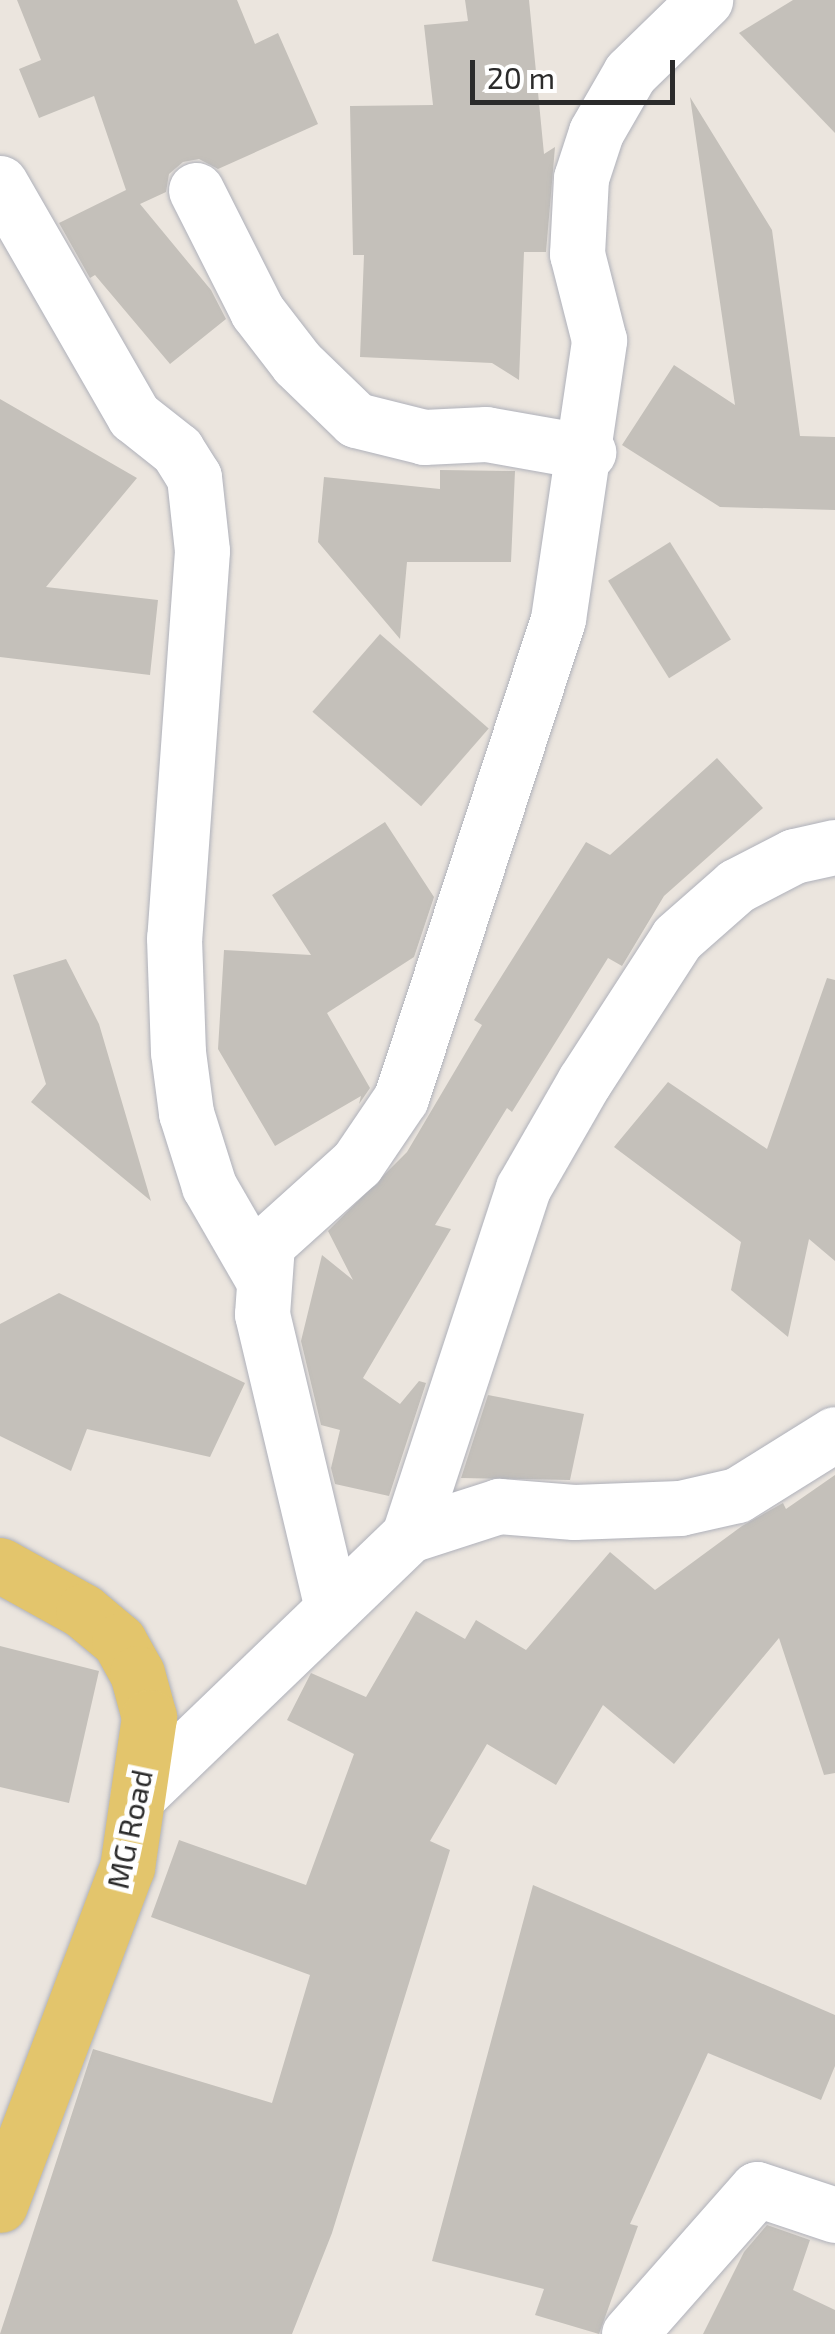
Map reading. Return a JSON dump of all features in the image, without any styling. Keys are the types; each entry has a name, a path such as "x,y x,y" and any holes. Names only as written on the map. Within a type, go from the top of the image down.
{"main road":[{"name":"MG Road","path":"0,1565 84,1611 119,1641 137,1673 148,1718 126,1867 0,2204"}],"street":[{"path":"332,1608 262,1314 261,1276 276,1230 356,1163 401,1098 558,619 588,452 599,340 577,254 582,178 596,132 630,74 705,0"},
{"path":"0,183 134,416 177,450 194,477 202,552 174,938 178,1052 186,1113 208,1186 261,1276"},
{"path":"196,190 257,311 297,363 356,420 424,437 486,434 588,452"},
{"path":"409,1535 522,1188 584,1082 677,938 736,886 794,856 835,847"},
{"path":"138,1796 409,1535 500,1506 574,1512 680,1508 737,1495 835,1434"},
{"path":"629,2334 757,2189 835,2214"}],"building":[{"path":"17,0 237,0 255,44 278,33 318,124 218,169 199,159 183,162 169,174 166,192 140,204 211,290 226,319 170,364 95,275 90,278 59,223 126,190 94,96 39,118 19,69 41,60"},
{"path":"465,0 529,0 544,154 555,147 546,252 524,252 519,380 492,363 360,357 364,255 353,255 350,106 433,105 424,25 468,21"},
{"path":"793,0 835,0 835,133 739,33"},
{"path":"690,97 772,230 800,436 835,437 835,510 720,507 622,445 674,365 735,405"},
{"path":"0,399 137,478 46,587 158,600 150,675 0,657"},
{"path":"440,470 515,471 511,562 407,562 400,639 318,542 324,477 440,489"},
{"path":"670,542 731,640 669,678 608,581"},
{"path":"380,634 489,728 421,806 312,712"},
{"path":"717,758 763,808 664,896 622,966 608,958 512,1112 507,1108 435,1225 451,1229 363,1378 400,1404 419,1381 426,1383 389,1496 335,1484 331,1468 340,1430 321,1425 301,1341 322,1255 353,1280 328,1231 407,1152 482,1025 474,1020 586,842 610,855"},
{"path":"385,822 434,897 414,957 327,1013 370,1088 359,1104 361,1096 275,1146 218,1049 224,950 311,955 272,895"},
{"path":"66,959 99,1024 151,1201 31,1102 46,1084 13,975"},
{"path":"827,978 835,980 835,1261 809,1239 788,1337 731,1290 741,1242 614,1147 668,1082 767,1149"},
{"path":"59,1293 245,1383 210,1457 87,1429 71,1471 0,1436 0,1324"},
{"path":"488,1395 584,1414 570,1480 461,1478"},
{"path":"835,1475 835,1773 824,1775 779,1638 674,1764 603,1705 556,1785 487,1744 430,1841 450,1850 332,2233 292,2334 0,2334 93,2049 272,2103 310,1975 151,1917 179,1840 306,1885 354,1754 287,1720 311,1673 366,1697 416,1611 465,1639 476,1620 526,1650 610,1552 655,1590 742,1526 783,1503 786,1509"},
{"path":"0,1646 99,1671 69,1803 0,1787"},
{"path":"533,1885 835,2015 835,2066 821,2100 708,2053 630,2224 638,2226 599,2334 535,2315 544,2289 432,2261"},
{"path":"767,2225 810,2240 793,2290 835,2310 835,2334 703,2334 744,2252"}]}
